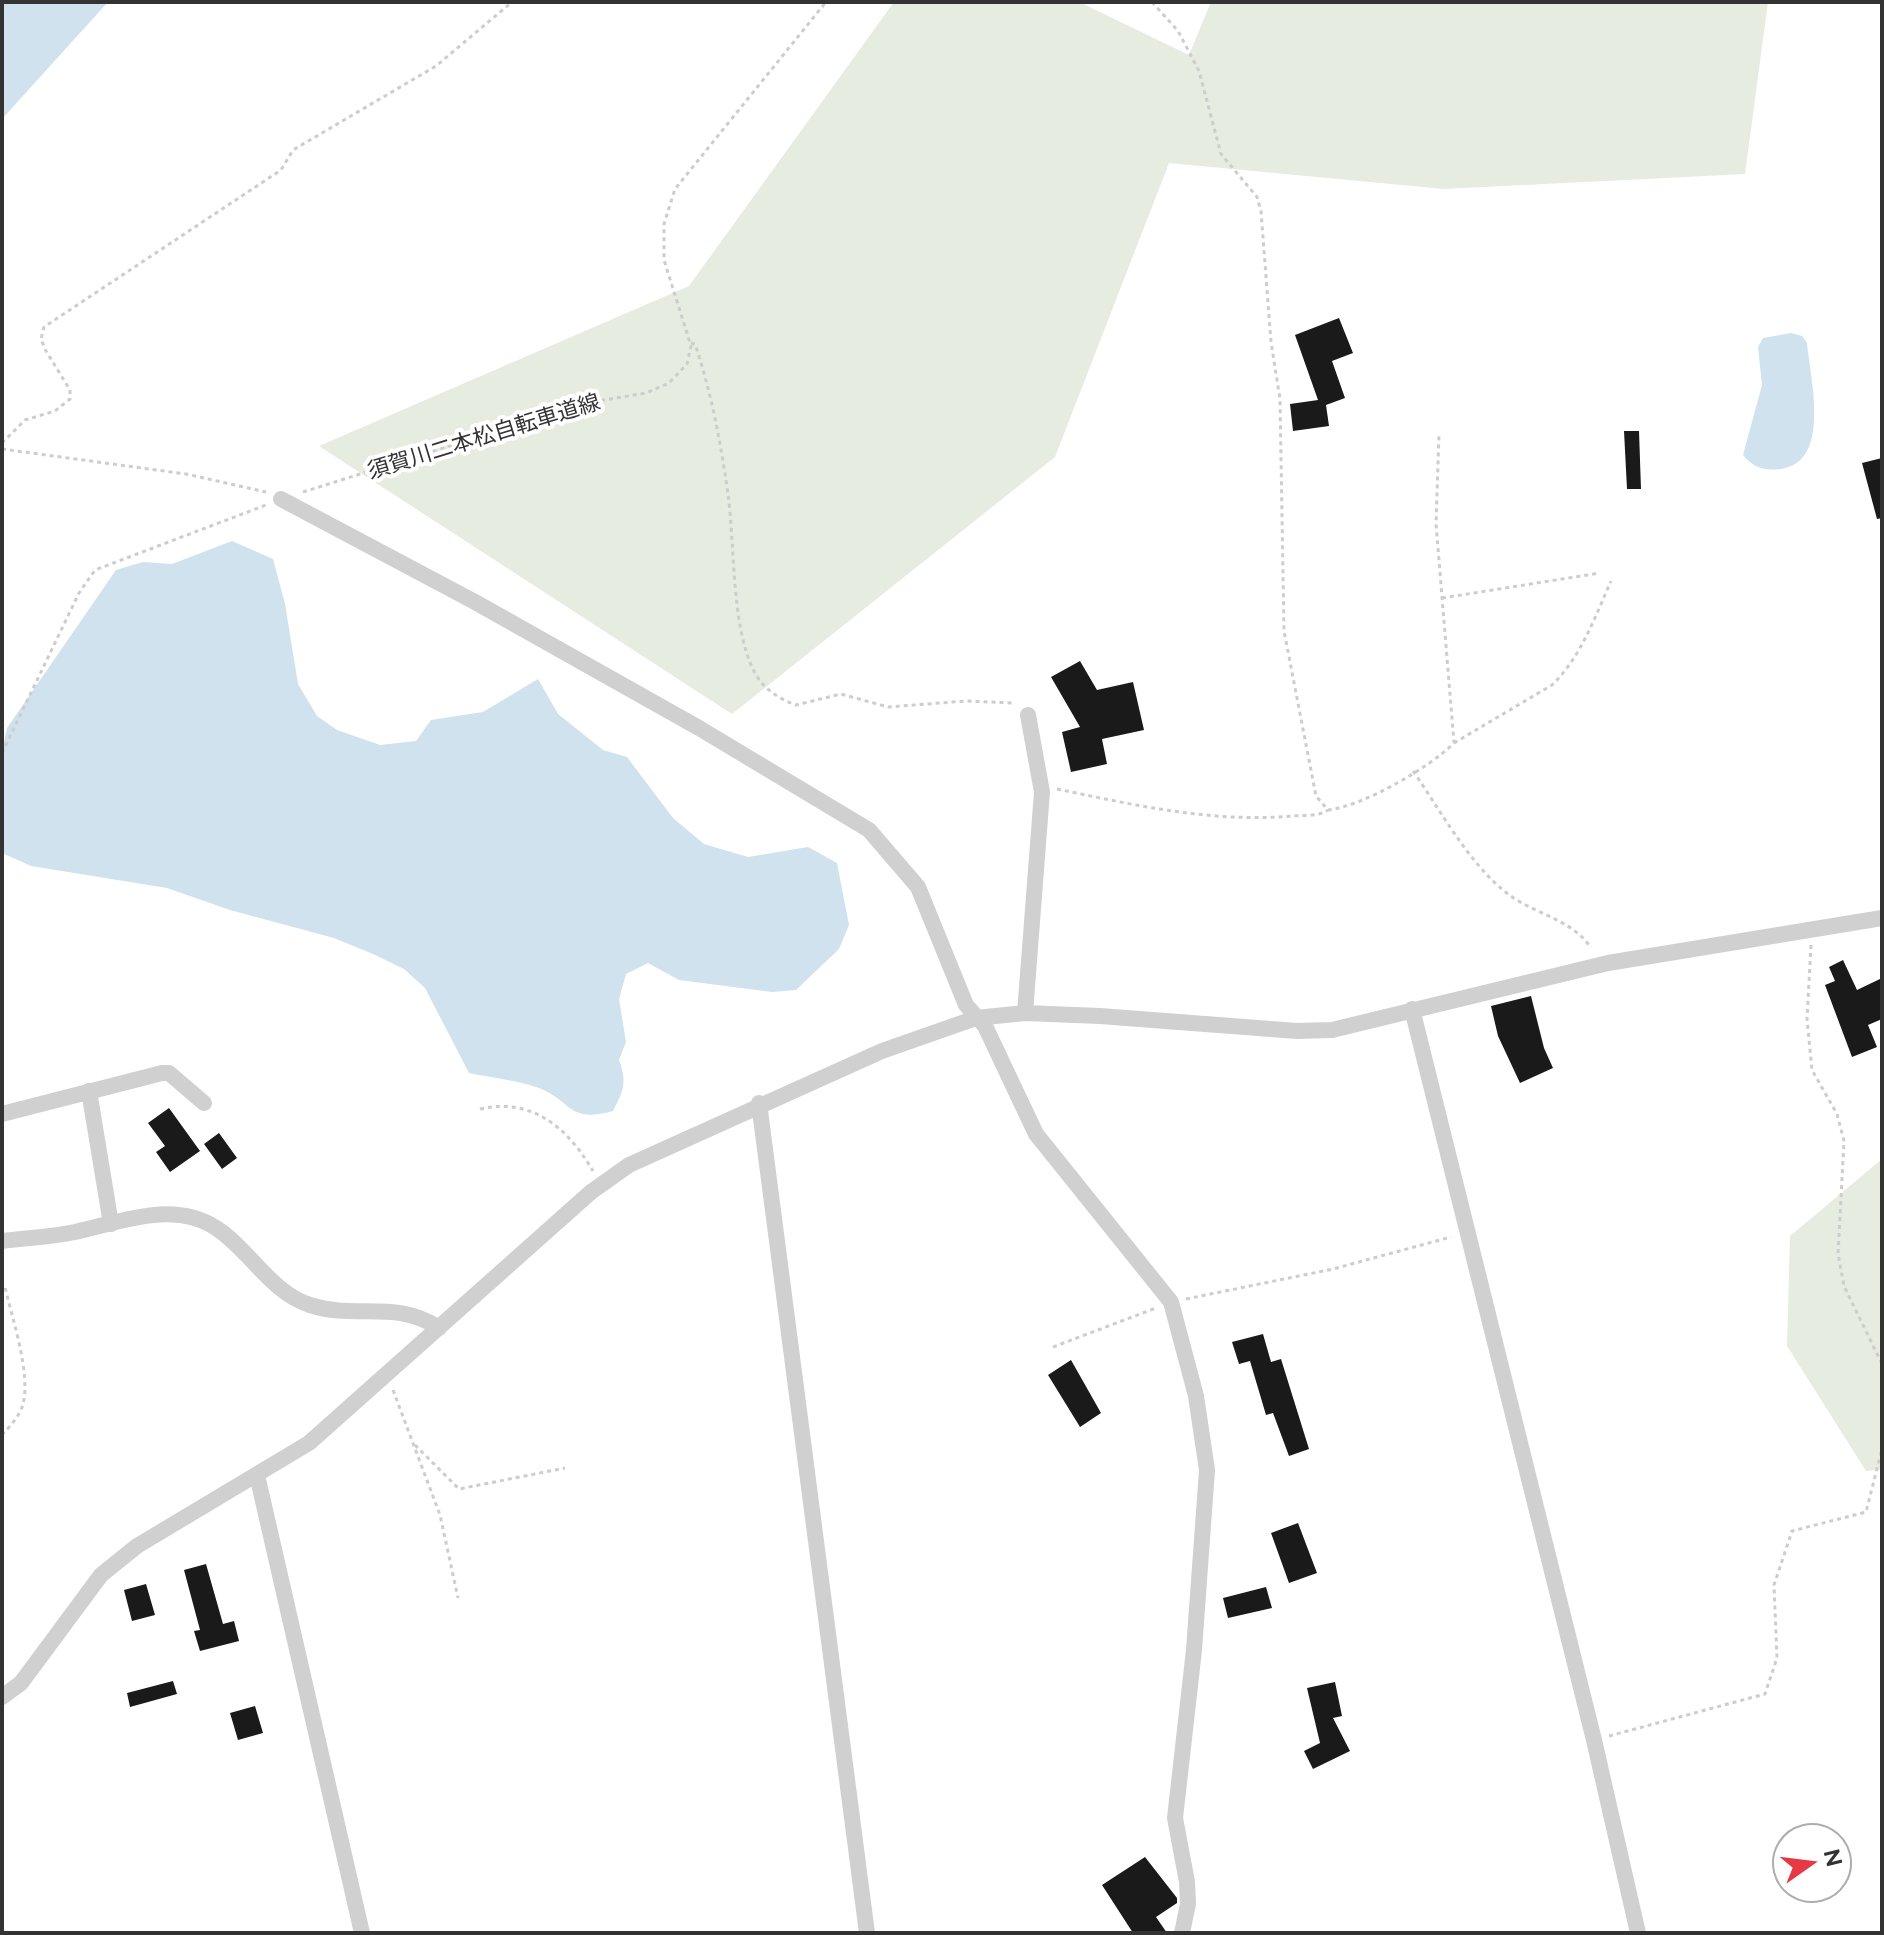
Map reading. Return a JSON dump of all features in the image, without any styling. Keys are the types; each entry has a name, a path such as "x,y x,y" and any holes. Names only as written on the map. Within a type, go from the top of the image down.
{"street":[{"path":"281,499 475,602 699,728 869,830 918,887 966,1005 991,1037 1036,1134 1171,1302 1196,1396 1207,1470 1194,1650 1175,1818 1187,1882 1182,1933"},
{"path":"1025,1013 1041,785 1028,715"},
{"path":"2,1697 21,1683 101,1575 137,1546 309,1443 601,1185 629,1165 759,1103 915,1037 976,1018 1025,1013 1312,1032 1332,1030 1599,965 1882,918"},
{"path":"1412,1009 1594,1740 1638,1933"},
{"path":"2,1114 169,1073 204,1103"},
{"path":"89,1091 111,1224"},
{"path":"759,1103 867,1933"},
{"path":"2,1241 155,1214 190,1215 217,1228 301,1302 336,1310 412,1313 439,1328"},
{"path":"257,1475 362,1933"}],"path":[{"path":"2,443 25,420 55,411 70,399 70,390 43,343 44,327 281,170 293,150 436,66 512,2"},
{"path":"826,2 675,189 664,224 664,260 674,300 704,367 728,494 747,647 754,672 765,687 796,705 841,694 888,707 1007,702 1022,707 1028,715"},
{"path":"1152,2 1178,31 1199,71 1221,154 1257,197 1261,211 1271,342 1280,399 1284,631 1316,796 1328,810"},
{"name":"須賀川二本松自転車道線","path":"2,753 79,593 95,570 281,499 586,403 657,389 683,369 691,343"},
{"path":"1439,434 1436,524 1454,743"},
{"path":"2,449 186,474 255,488 281,499"},
{"path":"1442,598 1600,573"},
{"path":"1041,785 1227,818 1304,815 1358,802 1552,685 1564,673 1585,639 1611,581"},
{"path":"1413,771 1493,879 1510,895 1554,917 1585,939 1599,965"},
{"path":"1812,931 1807,1019 1809,1054 1812,1070 1837,1114 1844,1141 1838,1254 1844,1286 1882,1364"},
{"path":"480,1109 500,1105 540,1113 580,1148 601,1185"},
{"path":"1053,1347 1171,1302 1333,1269 1467,1233"},
{"path":"2,1435 21,1410 25,1394 5,1287"},
{"path":"387,1375 440,1515 458,1598"},
{"path":"415,1445 459,1489 565,1468"},
{"path":"1594,1740 1765,1694 1777,1658 1774,1585 1792,1531 1866,1512 1882,1449"}],"shaded area":[{"path":"894,2 1079,2 1189,55 1211,2 1768,2 1745,174 1444,189 1169,163 1055,457 732,714 319,446 689,286"},
{"path":"1882,1159 1882,1469 1866,1471 1787,1346 1790,1236"}],"water":[{"path":"2,2 108,2 2,119"},
{"path":"1791,333 1802,336 1807,343 1814,396 1812,435 1807,451 1797,463 1781,469 1764,469 1755,466 1743,455 1762,385 1758,347 1763,338"},
{"path":"232,541 273,559 285,604 298,684 317,716 337,730 380,745 416,741 431,720 483,712 538,679 558,714 603,750 627,757 673,818 704,844 748,857 808,847 837,863 849,925 839,949 796,990 772,992 679,980 648,963 626,974 619,999 626,1042 619,1060 624,1080 622,1092 613,1111 587,1115 578,1113 539,1088 469,1073 425,988 404,969 373,954 334,938 230,910 167,888 31,866 2,853 2,751 7,728 116,570 143,562 172,564"}],"building":[{"path":"1339,318 1353,353 1332,361 1345,398 1326,405 1329,426 1293,431 1290,404 1318,400 1295,335"},
{"path":"1624,431 1639,431 1641,489 1627,489"},
{"path":"1882,458 1882,518 1877,519 1862,463"},
{"path":"1080,661 1097,690 1133,682 1144,730 1102,739 1107,764 1071,772 1062,732 1080,727 1051,677"},
{"path":"1843,960 1857,990 1882,978 1882,1019 1868,1025 1877,1047 1852,1057 1825,985 1835,981 1829,967"},
{"path":"1531,996 1544,1048 1553,1068 1520,1083 1498,1036 1491,1006"},
{"path":"169,1108 200,1151 170,1172 156,1152 165,1146 148,1123"},
{"path":"219,1133 237,1158 222,1169 204,1144"},
{"path":"1263,1334 1271,1362 1281,1359 1309,1449 1289,1456 1273,1413 1266,1415 1250,1361 1239,1364 1232,1342"},
{"path":"1071,1360 1101,1413 1080,1427 1048,1375"},
{"path":"1298,1523 1317,1573 1289,1583 1271,1533"},
{"path":"206,1564 223,1624 234,1621 239,1641 200,1651 194,1631 200,1630 184,1570"},
{"path":"146,1584 155,1615 132,1621 124,1590"},
{"path":"1266,1587 1272,1608 1228,1618 1223,1598"},
{"path":"173,1681 177,1694 130,1707 127,1693"},
{"path":"1335,1682 1342,1716 1333,1718 1350,1751 1313,1769 1304,1751 1320,1743 1307,1688"},
{"path":"255,1706 263,1733 238,1740 230,1713"},
{"path":"1145,1857 1177,1898 1177,1903 1156,1917 1167,1933 1133,1933 1102,1885"}]}
